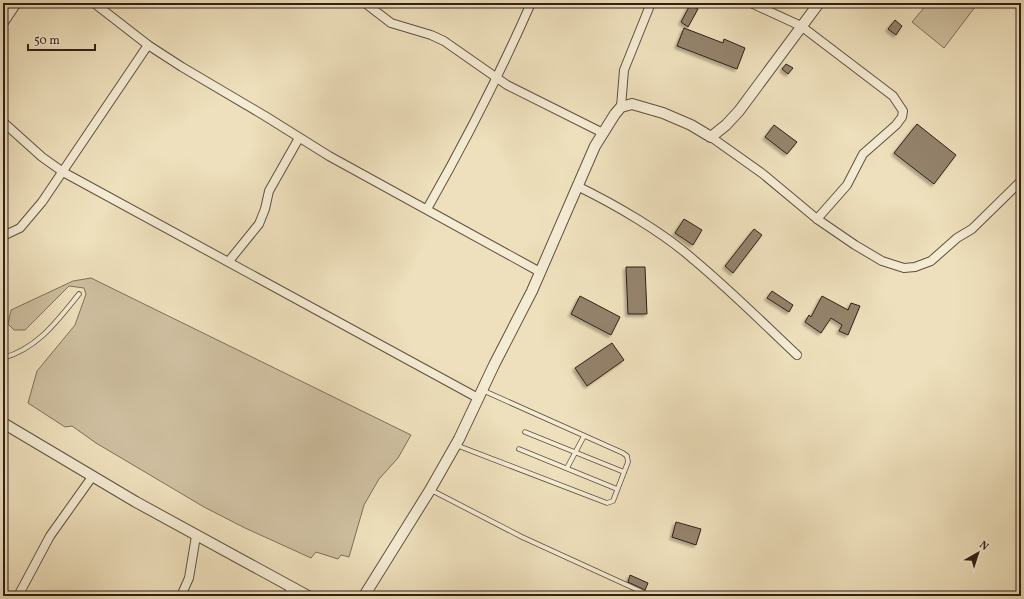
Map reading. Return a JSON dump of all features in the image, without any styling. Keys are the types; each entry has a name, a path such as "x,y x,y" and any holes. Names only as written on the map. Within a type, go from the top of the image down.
{"street":[{"path":"3,24 17,3"},
{"path":"94,3 148,45 299,138 540,272"},
{"path":"365,3 391,23 431,35 444,41 477,63 496,78 603,133"},
{"path":"427,209 460,150 531,3"},
{"path":"364,596 430,490 456,445 540,272 577,186 603,133 621,107 624,70 651,3"},
{"path":"751,3 801,26 893,96 903,111 902,117 896,125 863,154 847,185 817,219"},
{"path":"711,137 726,125 739,111 818,3"},
{"path":"3,236 20,228 42,202 148,45"},
{"path":"621,107 632,104 663,113 691,125 711,137 762,174 817,219 855,245 882,261 904,268 916,267 931,262 957,238 972,229 1021,181"},
{"path":"3,122 63,172 480,394"},
{"path":"229,261 259,224 266,209 268,191 299,138"},
{"path":"577,186 644,224 694,259 797,355"},
{"path":"3,423 92,477 196,536 289,592 308,596"},
{"path":"18,596 50,536 92,477"},
{"path":"181,596 189,578 196,536"}],"lane":[{"path":"3,358 19,353 31,346 51,327 79,294"},
{"path":"456,445 607,503 612,501 628,462 627,456 584,436 480,394"},
{"path":"524,432 624,472"},
{"path":"567,468 584,436"},
{"path":"519,449 617,489"},
{"path":"430,490 522,537 651,596"}],"shaded area":[{"path":"928,3 978,3 944,48 912,22"},
{"path":"91,278 411,435 398,458 379,479 364,505 349,557 341,555 338,559 316,552 311,558 245,528 204,507 96,443 72,426 65,427 28,403 37,371 75,325 86,294 84,288 69,286 25,330 14,330 8,324 11,310 73,281"}],"building":[{"path":"690,5 698,9 688,27 681,22"},
{"path":"895,20 902,26 896,35 888,29"},
{"path":"684,28 723,43 724,39 745,48 737,69 677,46"},
{"path":"786,64 793,68 788,74 782,69"},
{"path":"917,124 956,155 934,184 894,153"},
{"path":"774,125 797,142 787,154 765,137"},
{"path":"684,219 702,230 693,245 675,233"},
{"path":"754,229 762,235 733,273 725,266"},
{"path":"626,267 645,267 647,314 628,314"},
{"path":"772,291 793,305 789,312 767,298"},
{"path":"580,296 620,317 611,335 571,314"},
{"path":"822,296 848,310 851,303 860,306 848,335 839,331 842,325 831,318 821,333 805,322 809,315 811,317"},
{"path":"612,343 624,360 587,386 575,368"},
{"path":"676,522 701,529 696,545 672,537"},
{"path":"630,575 648,583 645,590 628,582"}]}
